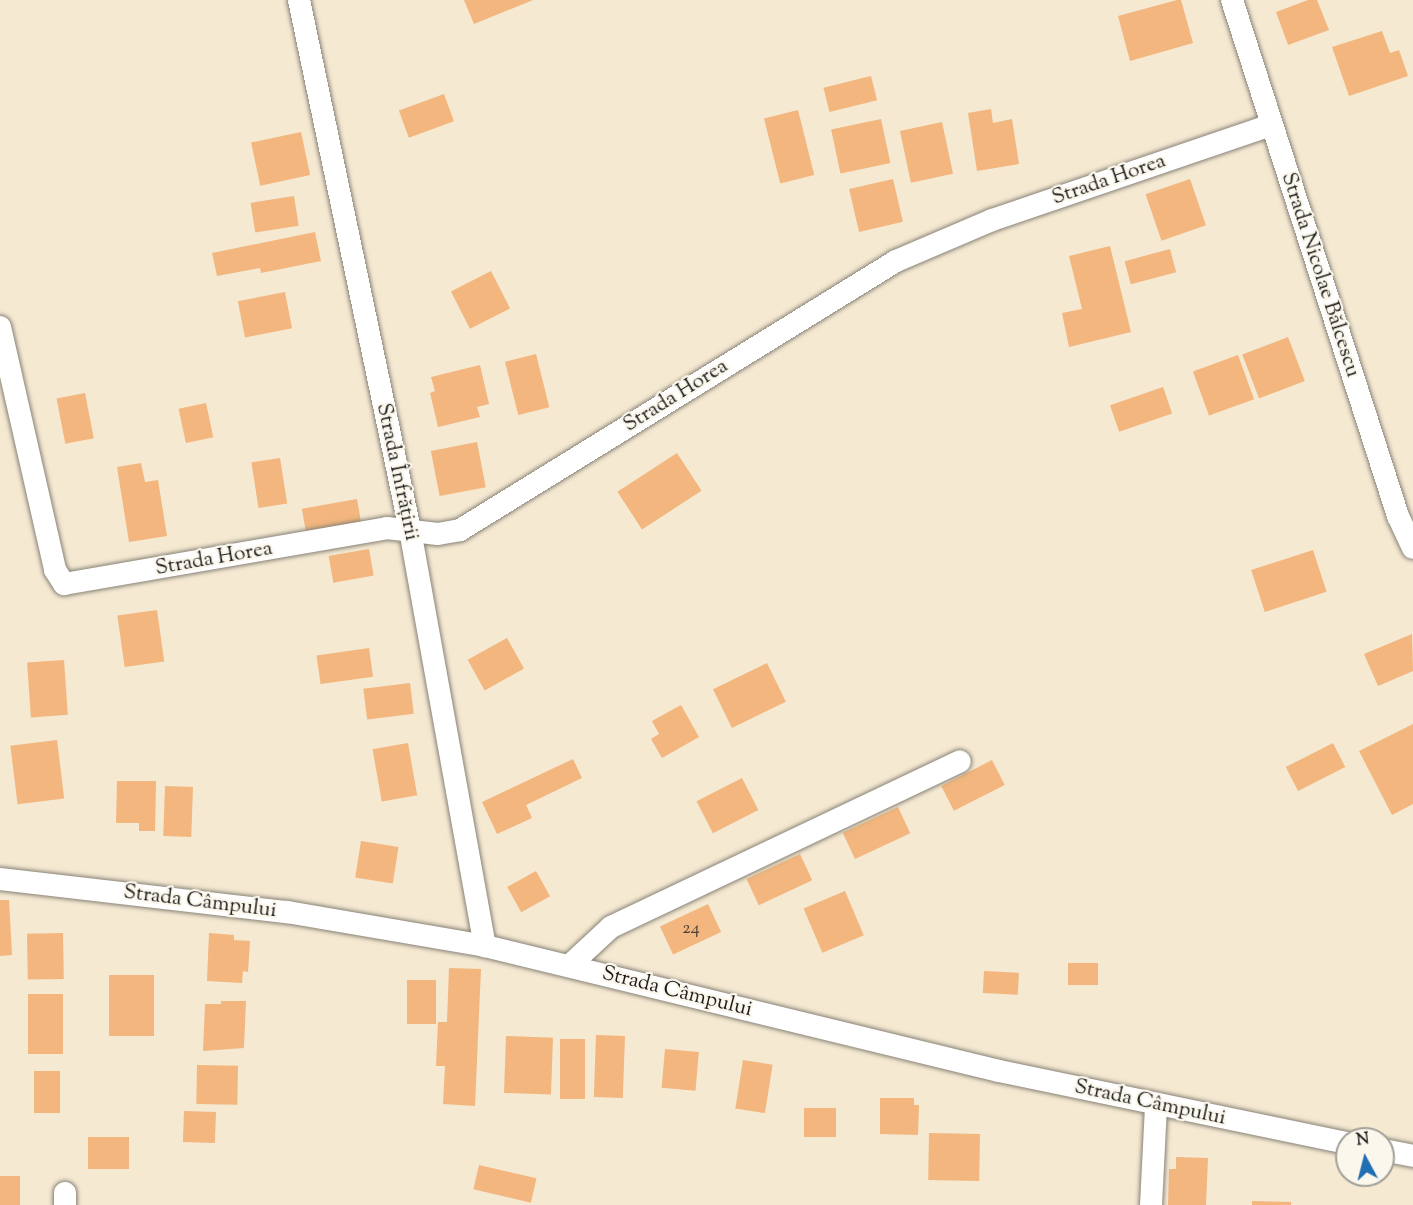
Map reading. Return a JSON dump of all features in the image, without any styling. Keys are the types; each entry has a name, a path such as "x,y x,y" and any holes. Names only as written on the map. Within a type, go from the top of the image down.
{"street":[{"name":"Strada Înfrățirii","path":"299,0 410,530 485,946"},
{"name":"Strada Nicolae Bălcescu","path":"1232,0 1398,516 1413,548"},
{"name":"Strada Horea","path":"0,327 55,570 64,584 387,528 438,534 460,530 860,281 933,242 1271,125"},
{"path":"569,966 611,927 960,761"},
{"name":"Strada Câmpului","path":"0,879 287,912 485,946 999,1071 1335,1141"},
{"path":"1151,1205 1156,1105"},
{"path":"1395,1152 1413,1156"}],"building":[{"path":"464,0 533,0 474,24"},
{"path":"1181,0 1193,43 1130,61 1118,16"},
{"path":"1308,0 1317,0 1329,30 1288,45 1276,12"},
{"path":"1382,31 1390,53 1399,50 1408,76 1349,96 1332,47"},
{"path":"871,76 877,100 830,112 823,88"},
{"path":"444,94 454,121 409,138 399,110"},
{"path":"991,109 993,123 1012,119 1019,164 977,171 968,113"},
{"path":"798,110 814,175 780,183 764,118"},
{"path":"881,119 890,163 840,174 831,130"},
{"path":"942,122 953,174 911,183 900,131"},
{"path":"301,132 310,175 260,186 251,143"},
{"path":"893,179 903,222 859,232 849,189"},
{"path":"1190,179 1206,225 1162,241 1146,194"},
{"path":"294,196 299,226 255,233 251,203"},
{"path":"315,232 321,261 261,273 260,268 217,276 212,253"},
{"path":"1110,246 1131,332 1069,347 1062,313 1082,309 1069,256"},
{"path":"1170,249 1176,272 1131,284 1125,261"},
{"path":"491,271 510,308 470,329 451,291"},
{"path":"285,292 292,328 245,337 238,301"},
{"path":"1288,337 1305,381 1259,398 1242,355"},
{"path":"536,354 549,407 518,415 505,362"},
{"path":"1238,355 1254,399 1209,416 1193,371"},
{"path":"480,365 489,404 477,407 480,417 438,427 430,393 435,391 431,377"},
{"path":"1163,387 1172,413 1119,432 1110,405"},
{"path":"85,393 94,438 65,444 57,399"},
{"path":"206,403 213,437 186,443 179,409"},
{"path":"477,442 486,487 440,496 431,451"},
{"path":"677,453 702,491 642,529 617,492"},
{"path":"280,458 287,503 259,508 251,463"},
{"path":"141,463 145,482 158,480 167,536 129,542 117,467"},
{"path":"357,499 361,522 306,531 302,509"},
{"path":"369,549 374,576 333,583 329,556"},
{"path":"1313,550 1327,592 1265,612 1251,570"},
{"path":"157,610 164,661 125,667 117,616"},
{"path":"1412,634 1413,671 1378,686 1364,654"},
{"path":"507,638 524,669 485,690 468,660"},
{"path":"369,648 373,677 321,684 317,655"},
{"path":"64,660 68,715 31,717 27,663"},
{"path":"767,663 786,702 732,728 713,689"},
{"path":"410,683 414,714 367,719 363,689"},
{"path":"681,705 699,737 662,758 651,739 659,734 652,721"},
{"path":"1413,724 1413,804 1392,815 1359,751"},
{"path":"57,740 64,799 18,804 10,746"},
{"path":"408,743 417,795 382,801 373,749"},
{"path":"1333,743 1345,767 1298,791 1286,767"},
{"path":"573,759 582,778 526,805 532,818 497,834 482,802"},
{"path":"992,760 1005,785 954,811 941,786"},
{"path":"742,778 758,810 713,833 697,801"},
{"path":"117,781 156,781 155,831 139,831 139,823 116,823"},
{"path":"165,786 193,787 191,837 163,836"},
{"path":"898,807 910,833 855,859 843,833"},
{"path":"361,841 399,847 393,883 355,878"},
{"path":"800,854 812,880 759,905 747,879"},
{"path":"536,871 550,896 521,912 507,887"},
{"path":"845,891 864,935 822,953 804,909"},
{"path":"0,900 9,900 12,955 0,956"},
{"path":"708,904 721,932 673,954 660,926"},
{"path":"63,933 64,979 28,980 27,934"},
{"path":"209,933 234,935 234,940 250,941 248,972 243,971 242,983 207,981"},
{"path":"1068,963 1098,963 1098,985 1068,985"},
{"path":"449,968 481,969 475,1106 443,1104 445,1066 436,1066 438,1022 447,1022"},
{"path":"984,971 1019,973 1018,995 983,993"},
{"path":"109,975 154,975 154,1036 109,1036"},
{"path":"407,980 436,980 436,1024 407,1024"},
{"path":"28,994 63,994 63,1054 28,1054"},
{"path":"221,1001 246,1001 244,1048 203,1051 205,1004 221,1004"},
{"path":"596,1035 625,1036 623,1098 594,1097"},
{"path":"506,1036 553,1038 551,1095 504,1093"},
{"path":"560,1039 585,1039 585,1099 560,1099"},
{"path":"665,1049 699,1052 695,1091 662,1088"},
{"path":"743,1060 773,1065 765,1113 735,1108"},
{"path":"197,1065 238,1066 237,1105 196,1104"},
{"path":"34,1071 60,1071 60,1113 34,1113"},
{"path":"880,1098 914,1098 914,1105 919,1105 918,1135 880,1134"},
{"path":"804,1108 836,1108 836,1137 804,1137"},
{"path":"184,1111 216,1112 215,1143 183,1142"},
{"path":"929,1133 980,1134 979,1181 928,1180"},
{"path":"88,1137 129,1137 129,1169 88,1169"},
{"path":"1176,1157 1208,1158 1206,1205 1168,1205 1169,1169 1176,1169"},
{"path":"479,1165 536,1178 531,1203 473,1189"},
{"path":"0,1176 20,1176 20,1205 0,1205"},
{"path":"1252,1201 1291,1202 1291,1205 1252,1205"}]}
